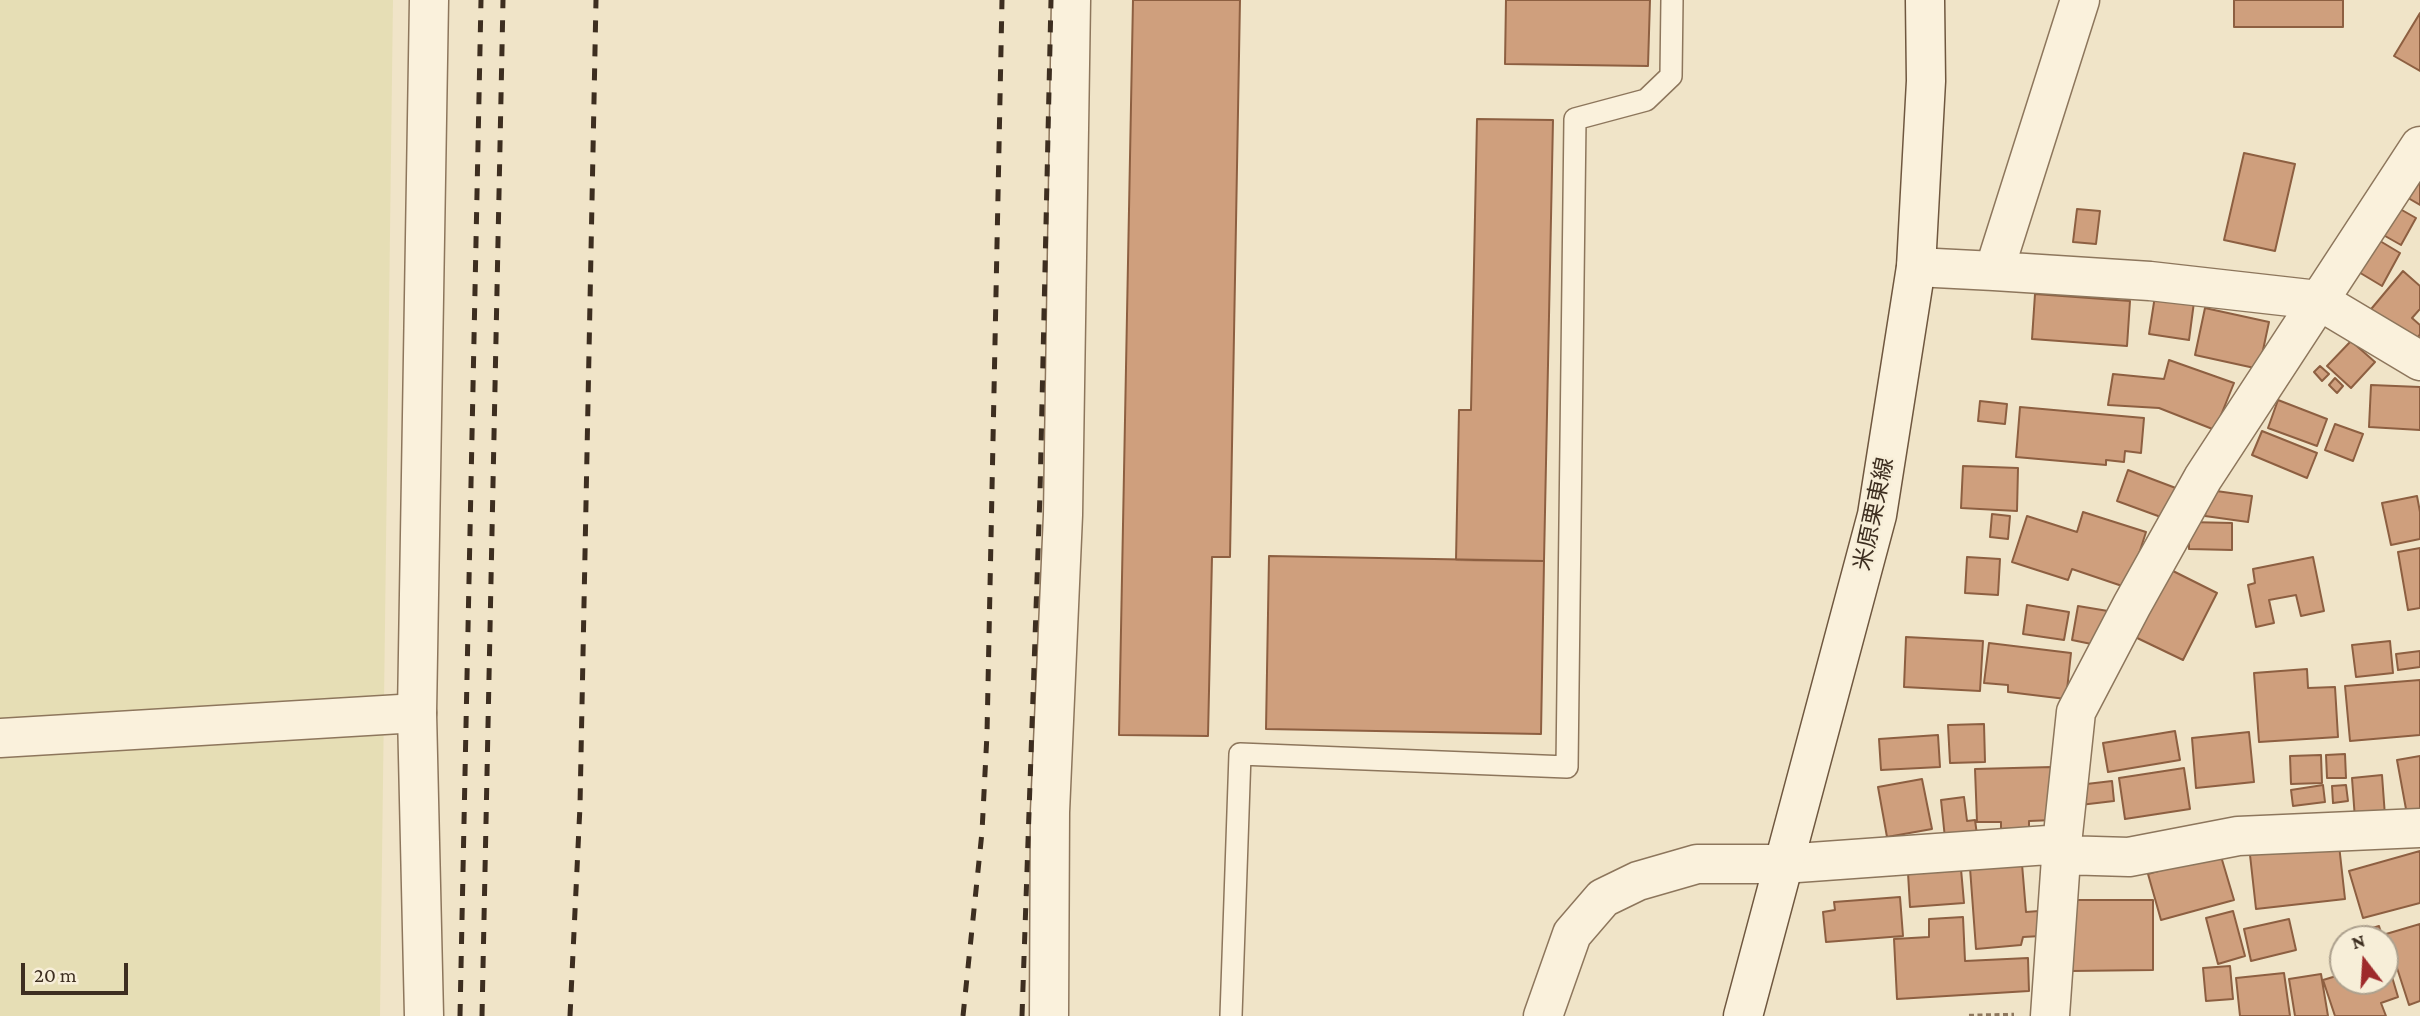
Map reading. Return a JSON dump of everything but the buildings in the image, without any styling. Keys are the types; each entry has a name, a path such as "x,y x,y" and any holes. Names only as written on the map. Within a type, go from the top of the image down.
{"street":[{"path":"424,1016 417,713 429,0"},
{"path":"1049,1016 1050,812 1063,515 1071,0"},
{"name":"米原栗東線","path":"1744,1016 1877,515 1916,267 1926,81 1925,0"},
{"path":"1994,271 2080,0"},
{"path":"2050,1016 2062,850 2076,712 2132,604 2203,478 2420,146"},
{"path":"1916,267 2150,281 2318,300 2420,361"},
{"path":"0,738 417,713"},
{"path":"1543,1016 1572,934 1603,898 1638,881 1697,864 1783,864 2062,850 2129,857 2238,836 2420,828"}],"lane":[{"path":"1230,1016 1240,754 1567,767 1575,119 1646,100 1671,76 1672,0"}],"shaded area":[{"path":"0,0 393,0 380,1016 0,1016"}],"railway":[{"path":"460,1016 481,0"},
{"path":"482,1016 503,0"},
{"path":"570,1016 580,806 596,0"},
{"path":"963,1016 982,832 987,734 1002,0"},
{"path":"1022,1016 1040,493 1051,0"}]}
